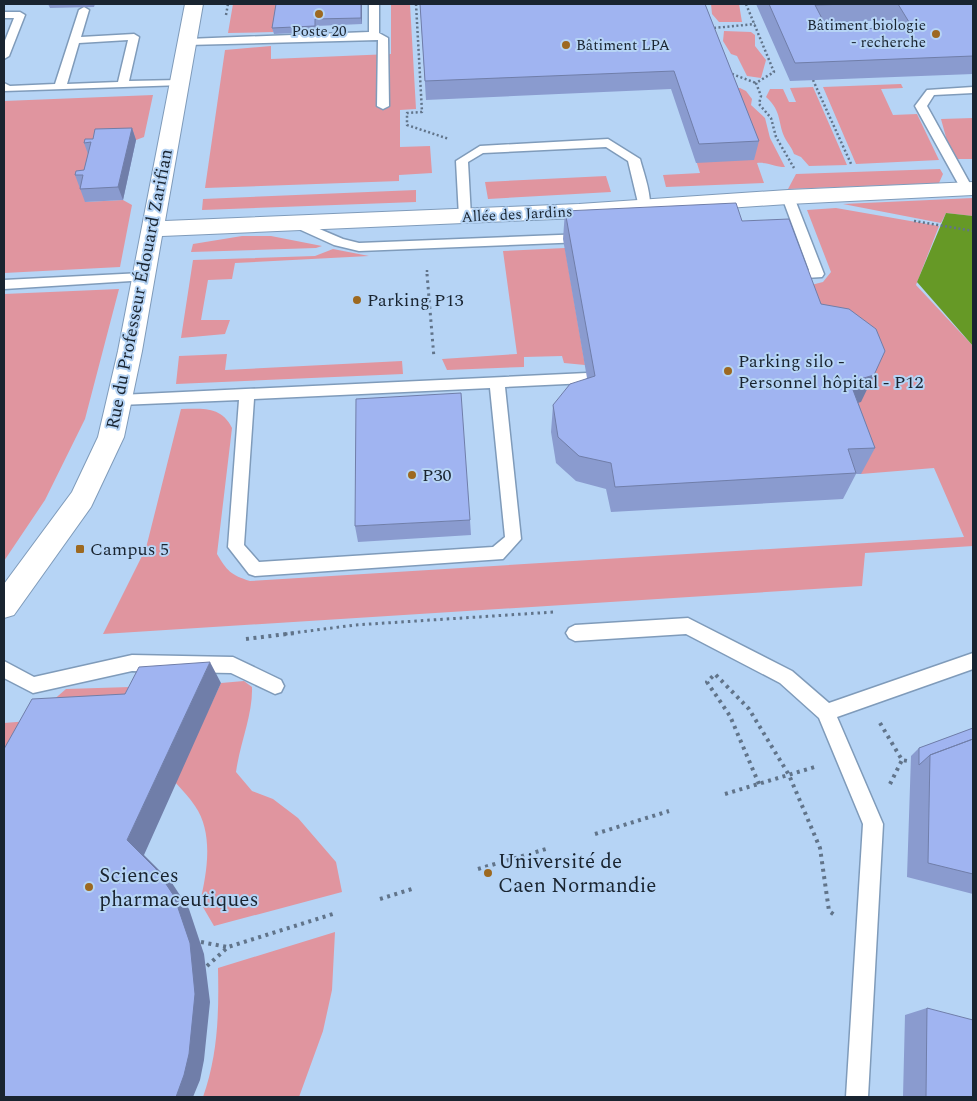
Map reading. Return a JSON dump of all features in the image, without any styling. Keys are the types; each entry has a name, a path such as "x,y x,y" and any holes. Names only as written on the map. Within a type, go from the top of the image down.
{"street":[{"name":"Rue du Professeur Édouard Zarifian","path":"4,606 82,499 110,437 120,400 194,4"},
{"name":"Allée des Jardins","path":"151,229 465,217 788,197 970,189"}],"lane":[{"path":"374,4 374,34"},
{"path":"60,87 84,10"},
{"path":"4,15 20,15 4,56"},
{"path":"187,42 374,34 383,38 383,106"},
{"path":"75,40 134,37 123,85"},
{"path":"4,86 8,89 123,85 178,86"},
{"path":"4,97 178,86"},
{"path":"970,189 921,106 931,92 973,90"},
{"path":"465,217 462,161 480,150 608,143 634,159 645,207 643,216 627,226"},
{"path":"788,197 817,274 790,275"},
{"path":"296,223 339,242 360,247 425,246 602,237"},
{"path":"4,284 142,277"},
{"path":"120,400 587,378"},
{"path":"247,394 236,548 255,569 497,554 513,539 497,382"},
{"path":"575,633 688,626 786,676 826,712 873,824 857,1097"},
{"path":"826,712 973,661"},
{"path":"4,669 33,685 132,662 234,665 275,686"}],"path":[{"path":"416,4 422,112 408,113 407,126 480,150"},
{"path":"729,67 732,75 756,83 774,72 746,4"},
{"path":"716,35 713,26 755,24"},
{"path":"813,80 853,168"},
{"path":"756,83 760,96 759,104 772,118 776,137 796,170"},
{"path":"939,226 973,231"},
{"path":"425,246 431,336 438,385"},
{"path":"236,640 294,635 355,625 555,612"},
{"path":"759,784 730,716 707,682 715,674 749,709 789,775 820,848 829,911 841,920 842,911"},
{"path":"878,721 902,760 922,763"},
{"path":"725,794 815,767 821,775"},
{"path":"595,834 670,811"},
{"path":"478,869 546,849"},
{"path":"380,899 414,888"},
{"path":"207,966 228,947 336,913"},
{"path":"201,942 228,947"}],"shaded area":[{"path":"233,4 277,4 273,32 228,33"},
{"path":"391,4 410,4 416,109 400,110 400,147 430,146 432,173 399,175 399,181 205,188 225,50 271,46 271,59 391,54"},
{"path":"711,4 739,4 742,22 719,22 712,14"},
{"path":"724,31 751,32 755,35 755,46 766,60 761,78 747,76 737,56 731,54 723,41"},
{"path":"901,84 903,88 881,89 893,115 917,114 939,160 856,164 823,87"},
{"path":"813,87 847,165 809,166 801,157 794,154 783,134 775,108 766,97 770,89 783,89 789,102 796,102 790,88"},
{"path":"740,88 746,91 752,99 751,105 765,118 770,138 785,167 757,163 764,183 666,187 663,175 700,173 696,160 726,89"},
{"path":"153,95 144,137 136,140 85,202 123,200 132,205 120,267 4,273 4,101"},
{"path":"973,118 973,159 957,159 947,141 941,119"},
{"path":"940,169 943,174 939,183 788,189 796,174"},
{"path":"606,176 611,192 488,199 485,182"},
{"path":"416,190 416,202 202,210 203,199"},
{"path":"973,198 973,216 946,213 941,223 843,204"},
{"path":"836,208 939,226 916,285 973,346 973,546 865,553 862,586 103,634 146,548 181,409 204,409 217,412 228,421 232,428 217,554 230,572 250,581 964,537 934,468 861,474 795,289 823,282 831,272 807,210"},
{"path":"946,213 973,216 973,346 917,282"},
{"path":"242,236 271,236 322,246 316,248 191,252 193,244"},
{"path":"565,248 585,365 564,363 562,356 524,357 524,367 447,370 442,359 517,354 503,251"},
{"path":"333,249 369,256 235,263 232,279 208,280 201,320 230,320 225,334 181,338 193,260 315,256"},
{"path":"119,289 85,419 45,500 4,561 4,294"},
{"path":"227,354 225,370 402,361 403,374 176,384 179,356"},
{"path":"244,681 252,687 252,697 236,772 252,791 273,799 298,818 336,862 342,892 214,926 200,902 207,866 205,828 195,806 175,782 221,683"},
{"path":"130,687 121,710 4,784 4,723 29,721 66,689"},
{"path":"335,932 332,990 323,1031 299,1097 203,1097 215,1050 218,968"}],"building":[{"name":"Poste 20","path":"276,4 361,4 361,18 315,19 315,26 272,28"},
{"name":"Bâtiment LPA","path":"420,4 705,4 759,141 699,144 674,71 425,81"},
{"path":"769,4 850,4 815,5 828,30 912,27 898,4 973,4 973,56 795,63"},
{"path":"132,128 118,187 80,189 83,175 75,175 76,171 84,170 91,142 84,143 85,139 93,139 95,129"},
{"name":"Parking silo - Personnel hôpital - P12","path":"736,203 742,221 789,219 821,304 849,309 876,329 885,351 874,375 850,382 875,448 848,449 856,473 615,487 611,463 579,456 558,437 553,405 570,384 595,376 565,211"},
{"name":"P30","path":"461,393 470,520 355,526 356,399"},
{"name":"Sciences pharmaceutiques","path":"210,662 127,840 156,869 174,896 190,943 195,994 189,1054 176,1097 4,1097 4,749 32,699 125,694 139,667"},
{"path":"973,728 973,739 930,755 919,765 919,748"},
{"path":"973,739 973,874 928,863 930,755"},
{"path":"927,1008 973,1020 973,1097 926,1097"}],"place":[{"name":"Poste 20","path":"319,14"},
{"name":"Bâtiment biologie - recherche","path":"936,34"},
{"name":"Bâtiment LPA","path":"566,45"},
{"name":"Parking P13","path":"357,300"},
{"name":"Parking silo - Personnel hôpital - P12","path":"728,371"},
{"name":"P30","path":"412,475"},
{"name":"Campus 5","path":"80,549"},
{"name":"Université de Caen Normandie","path":"488,873"},
{"name":"Sciences pharmaceutiques","path":"89,887"}]}
